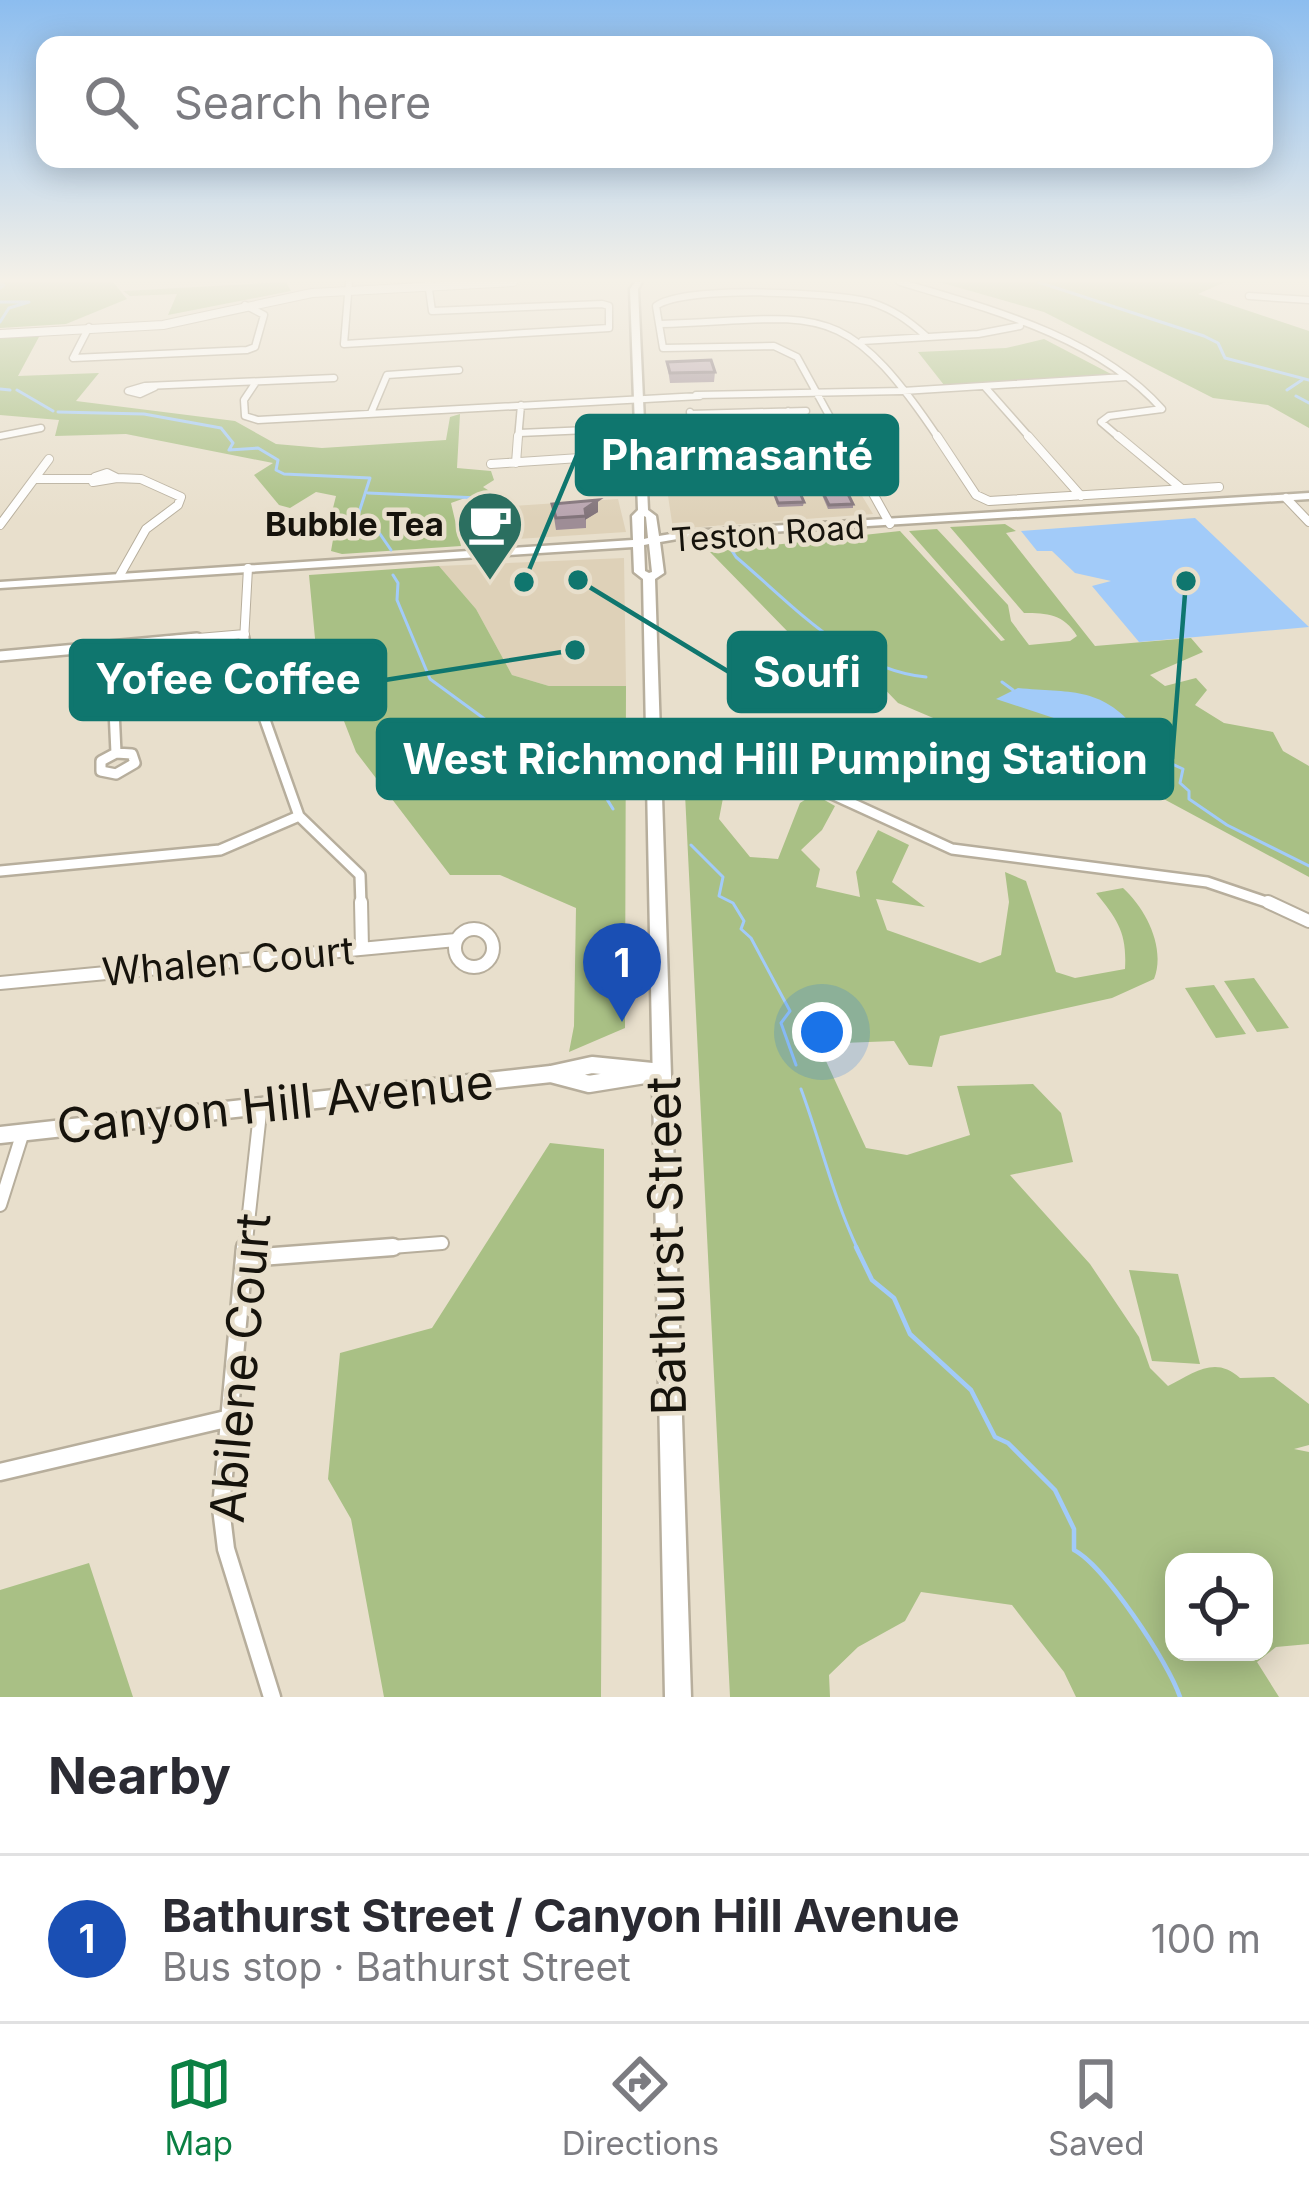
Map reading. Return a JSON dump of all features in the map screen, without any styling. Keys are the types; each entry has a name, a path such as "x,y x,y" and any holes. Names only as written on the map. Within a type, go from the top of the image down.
{"main road":[{"name":"Bathurst Street","path":"637,361 643,511"},
{"name":"Teston Road","path":"0,585 655,541 694,543 872,529 884,524 1309,496"},
{"name":"Bathurst Street","path":"643,511 651,516 655,541 658,573 650,578"},
{"name":"Bathurst Street","path":"643,511 637,516 640,572 650,578"},
{"name":"Bathurst Street","path":"650,578 678,1697"}],"street":[{"path":"796,361 821,394 884,524"},
{"path":"878,361 976,495 999,501 1219,488"},
{"path":"1100,361 1162,409 1109,416 1101,422 1183,490"},
{"path":"371,413 387,375 459,370"},
{"path":"256,382 244,400 245,416 259,420 639,398 903,392 1125,377"},
{"path":"155,387 334,378"},
{"path":"985,387 1081,496"},
{"path":"739,397 742,412"},
{"path":"516,463 521,405"},
{"path":"698,486 690,412 806,410"},
{"path":"788,412 811,468"},
{"path":"0,436 41,428"},
{"path":"519,434 611,429"},
{"path":"693,443 799,438"},
{"path":"491,464 640,454"},
{"path":"0,525 49,459"},
{"path":"696,473 859,466"},
{"path":"35,479 93,478 101,484 117,478 141,479 181,497 178,506 146,529 120,575"},
{"path":"1286,498 1305,511 1309,522"},
{"path":"248,568 243,658 299,816 360,875 362,948"},
{"path":"0,656 245,634"},
{"path":"116,753 113,688 124,644"},
{"path":"653,755 689,755 772,770 830,792 917,839 970,854 1208,882 1261,898 1309,921"},
{"path":"0,871 220,850 299,816"},
{"name":"Whalen Court","path":"0,983 456,940"},
{"name":"Canyon Hill Avenue","path":"0,1135 551,1075 566,1082 624,1082 662,1072"},
{"name":"Abilene Court","path":"261,1104 226,1419 221,1508 226,1549 272,1697"},
{"path":"0,1205 23,1132"},
{"path":"247,1258 442,1243"},
{"path":"0,1472 226,1419"}],"shaded area":[{"path":"853,481 873,514 673,529 667,489"},
{"path":"618,499 626,532 517,539 513,506"},
{"path":"624,558 626,686 549,686 512,675 476,609 439,566"}],"green space":[{"path":"0,361 26,361 18,376 99,373 76,401 235,421 276,444 322,448 446,440 450,417 460,414 457,468 491,471 494,480 483,487 496,495 493,502 465,498 451,503 461,546 342,554 331,551 336,523 330,520 336,496 316,492 290,508 279,505 254,475 273,463 126,434 55,436 59,420 0,415"},
{"path":"925,361 1086,361 1111,374 944,385"},
{"path":"1141,361 1309,361 1309,428 1268,405 1213,398"},
{"path":"1005,524 1016,531 1006,533 1095,646 1191,638 1203,652 1150,675 1165,686 1196,678 1207,690 1195,705 1224,723 1273,732 1283,751 1309,766 1309,877 1160,797 1092,782 1073,763 1052,755 1023,774 1006,749 898,703 875,679 790,634 710,552 900,531 1005,640 909,531 937,529 1008,605 1011,621 1029,645 1070,641 1077,636 1061,619 1024,613 950,527"},
{"path":"439,566 476,609 512,675 549,686 626,686 625,1028 569,1052 574,1026 576,908 500,875 450,875 356,752 316,649 309,575"},
{"path":"684,774 727,777 719,819 750,857 778,859 800,803 814,794 835,806 822,830 801,850 820,869 816,887 860,897 856,872 878,830 909,845 892,882 925,907 876,899 887,930 980,963 1001,955 1009,902 1005,872 1026,881 1056,972 1075,978 1125,969 1120,928 1096,893 1123,888 1152,930 1157,955 1154,979 1112,998 940,1036 932,1067 909,1065 894,1041 843,1043 826,1061 866,1148 907,1155 970,1135 957,1086 1033,1084 1061,1113 1073,1162 1010,1175 1090,1264 1139,1337 1150,1368 1168,1386 1213,1367 1240,1378 1274,1377 1309,1404 1309,1445 1294,1449 1309,1452 1309,1644 1273,1649 1273,1553 1165,1553 1165,1661 1258,1661 1279,1697 1076,1697 1064,1672 1012,1605 921,1592 905,1621 858,1647 829,1675 830,1697 730,1697"},
{"path":"1254,978 1289,1028 1257,1032 1224,981"},
{"path":"1214,985 1246,1034 1216,1038 1185,988"},
{"path":"550,1143 604,1149 601,1697 384,1697 351,1519 328,1479 340,1353 432,1328"},
{"path":"1129,1270 1178,1274 1200,1364 1152,1361"},
{"path":"89,1563 133,1697 0,1697 0,1590"}],"water":[{"path":"1195,518 1309,627 1139,642 1092,586 1111,581 1075,573 1052,551 1037,551 1021,531"},
{"path":"1018,688 1097,698 1136,729 1126,735 1092,722 1078,726 996,699"}],"building":[{"path":"711,361 715,372 670,373 667,362"},
{"path":"796,484 804,502 778,503 771,485"},
{"path":"846,490 853,504 829,505 822,491"},
{"path":"598,500 585,509 586,516 556,518 552,504"}],"waterway":[{"path":"1237,361 1309,380"},
{"path":"1287,390 1302,380"},
{"path":"0,389 10,390"},
{"path":"17,390 53,411"},
{"path":"1296,396 1309,403"},
{"path":"58,412 144,414 221,428 233,443 229,450 258,448 278,460 276,470 284,474 370,478 355,525 380,534 391,550"},
{"path":"368,493 479,498"},
{"path":"727,543 736,557 823,632 871,662 926,677"},
{"path":"393,575 398,583 397,600 430,679 486,720 554,739 578,752 613,809"},
{"path":"1002,682 1013,690"},
{"path":"1127,735 1137,748 1183,769 1180,783 1189,791 1189,799 1227,825 1309,866"},
{"path":"691,845 723,877 719,896 733,903 744,921 741,929 751,938 790,1011 781,1023 796,1065"},
{"path":"801,1089 858,1250"},
{"path":"856,1247 872,1280 894,1298 910,1334 971,1390 995,1437 1008,1443 1055,1490 1074,1529 1074,1550 1102,1575 1134,1616 1180,1697"}],"place":[{"name":"Soufi","path":"578,580"},
{"name":"West Richmond Hill Pumping Station","path":"1186,581"},
{"name":"Pharmasanté","path":"524,582"},
{"name":"Bubble Tea","path":"490,583"},
{"name":"Yofee Coffee","path":"575,650"},
{"name":"Bathurst Street / Canyon Hill Avenue","path":"622,1022"}]}
